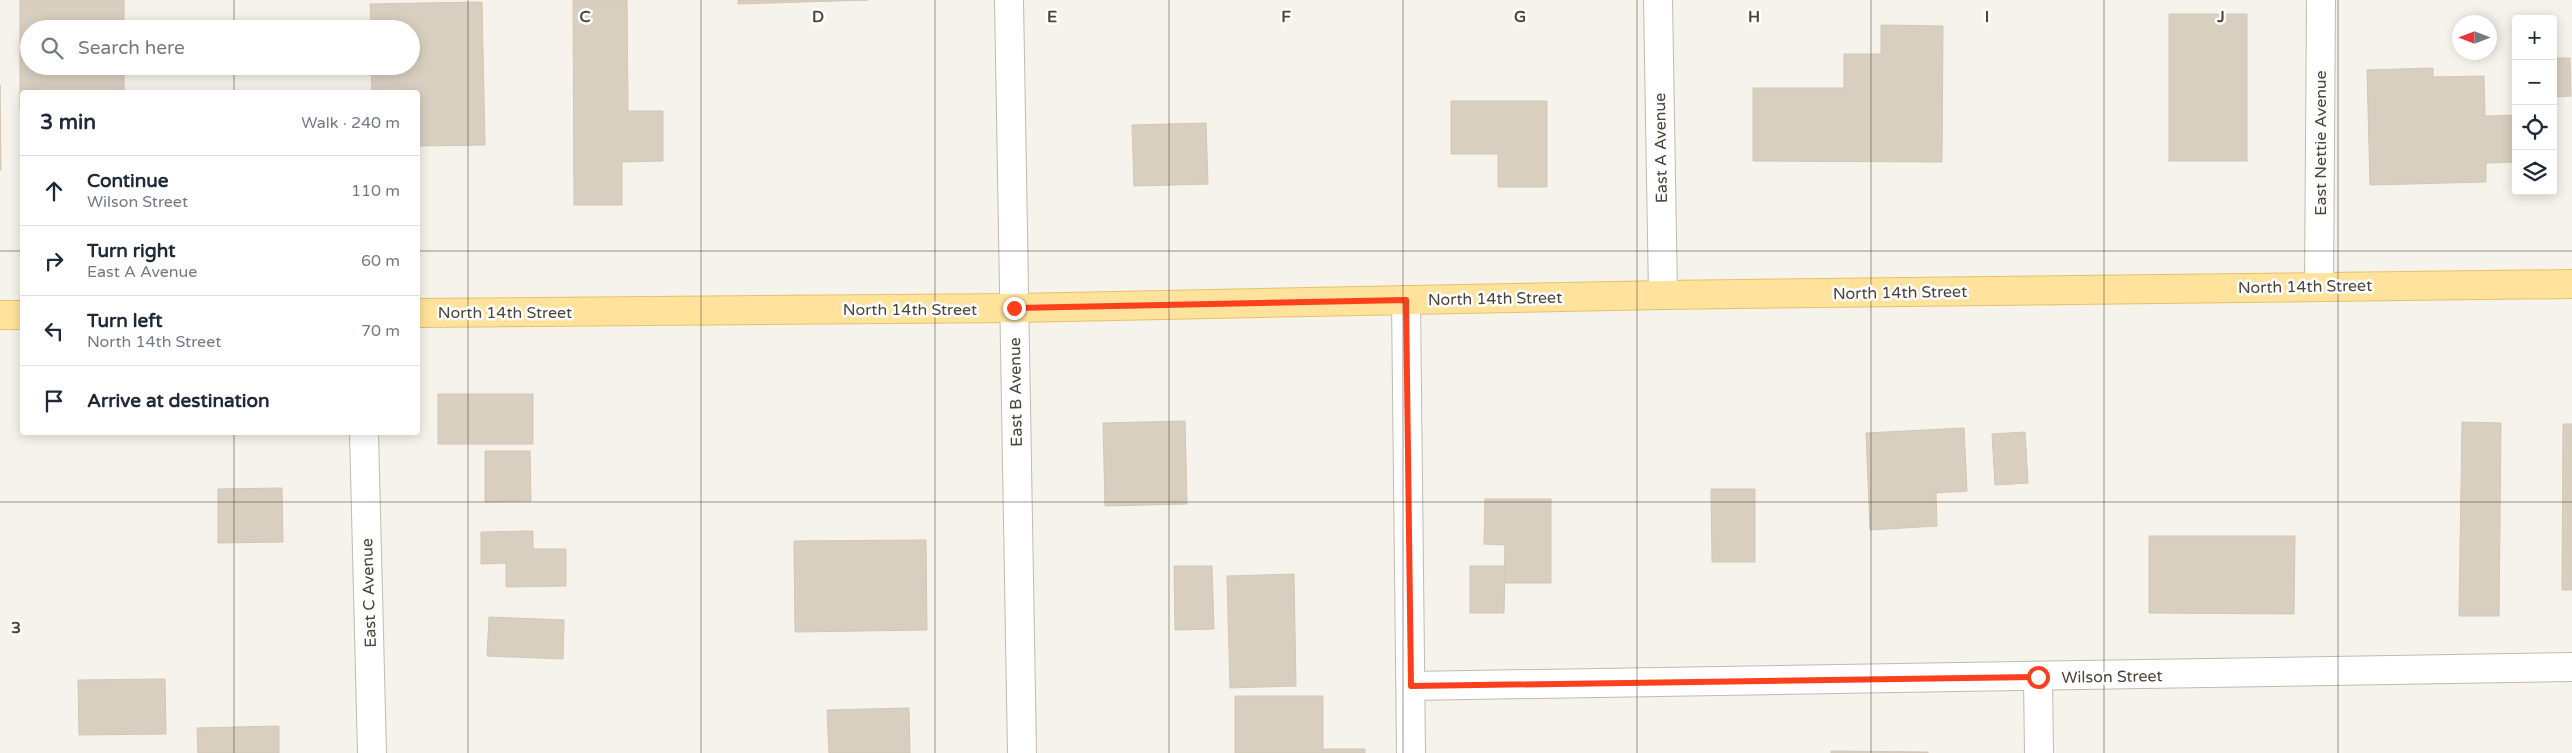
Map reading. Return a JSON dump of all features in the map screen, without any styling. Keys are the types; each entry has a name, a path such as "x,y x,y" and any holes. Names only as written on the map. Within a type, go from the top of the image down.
{"main road":[{"name":"North 14th Street","path":"420,313 1014,308 1663,295 2572,284"},
{"path":"0,315 20,315"}],"street":[{"name":"East B Avenue","path":"1009,0 1022,753"},
{"name":"East A Avenue","path":"1658,0 1663,295"},
{"name":"East Nettie Avenue","path":"2319,286 2321,0"},
{"path":"1406,300 1411,686 1410,753"},
{"name":"East C Avenue","path":"364,435 372,753"},
{"name":"Wilson Street","path":"1411,686 2572,667"},
{"path":"2038,677 2039,753"}],"building":[{"path":"20,0 124,0 124,20 20,20"},
{"path":"573,0 627,0 628,111 663,111 663,161 622,162 622,205 574,205"},
{"path":"738,0 868,0 738,4"},
{"path":"482,2 485,145 420,146 420,90 372,90 371,75 420,75 420,20 371,20 370,4"},
{"path":"2169,14 2247,14 2247,161 2169,161"},
{"path":"1881,25 1943,26 1942,162 1753,161 1753,88 1844,88 1844,54 1881,54"},
{"path":"2557,58 2570,58 2571,96 2557,97"},
{"path":"2433,68 2433,77 2484,76 2485,116 2512,115 2512,162 2486,163 2486,182 2370,185 2367,70"},
{"path":"20,75 124,75 124,90 20,90"},
{"path":"0,85 1,170 0,170"},
{"path":"1451,101 1547,101 1547,187 1498,187 1498,154 1451,154"},
{"path":"1206,123 1208,184 1134,186 1132,125"},
{"path":"438,394 533,394 533,444 438,444"},
{"path":"1185,421 1187,504 1105,506 1103,423"},
{"path":"2462,422 2501,423 2499,616 2459,616"},
{"path":"2563,424 2572,424 2572,590 2562,590"},
{"path":"1964,428 1967,491 1936,493 1937,526 1870,530 1866,433"},
{"path":"2025,432 2028,483 1995,485 1992,434"},
{"path":"485,451 530,451 531,501 485,502"},
{"path":"282,488 283,542 218,543 218,489"},
{"path":"1711,489 1755,489 1755,562 1712,562"},
{"path":"1485,499 1551,499 1551,583 1504,583 1505,545 1484,544"},
{"path":"533,531 533,549 566,549 566,586 506,587 506,563 481,564 481,532"},
{"path":"2149,536 2295,536 2294,614 2149,613"},
{"path":"926,540 927,630 795,632 794,541"},
{"path":"1174,566 1212,566 1214,629 1175,630"},
{"path":"1470,566 1505,566 1504,613 1470,613"},
{"path":"1294,574 1296,686 1230,688 1227,576"},
{"path":"489,617 564,620 563,659 487,656"},
{"path":"165,679 166,734 79,735 78,680"},
{"path":"1235,696 1323,696 1323,749 1365,749 1365,753 1235,753"},
{"path":"909,708 910,753 829,753 827,710"},
{"path":"279,726 279,753 198,753 197,728"},
{"path":"1831,751 1928,752 1928,753 1831,753"}],"route":[{"path":"1014,308 1406,300 1411,686 2038,677"}]}
